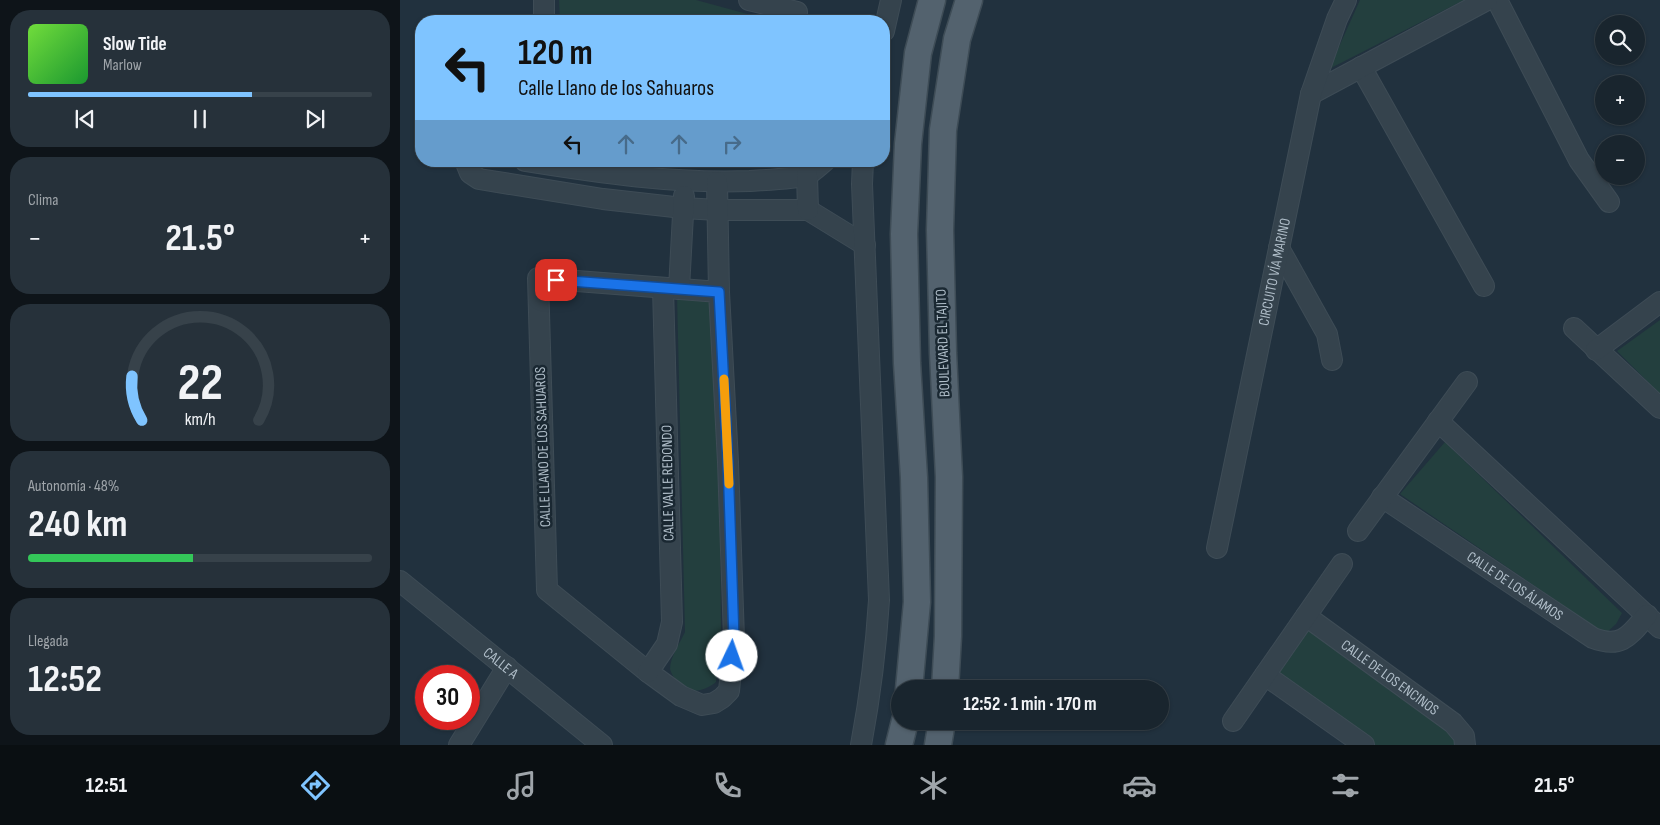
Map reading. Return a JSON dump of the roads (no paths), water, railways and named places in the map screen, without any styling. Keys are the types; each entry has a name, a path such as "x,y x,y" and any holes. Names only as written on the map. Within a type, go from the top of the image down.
{"main road":[{"path":"910,680 917,602 914,478 907,363 904,234 908,144 918,53 932,0"},
{"name":"BOULEVARD EL TAJITO","path":"946,680 948,636 950,477 943,353 940,230 943,130 958,39 969,0"},
{"path":"914,478 950,477"},
{"path":"899,745 903,730"},
{"path":"938,745 940,730"}],"street":[{"path":"544,0 544,15"},
{"path":"749,0 797,11"},
{"path":"888,15 891,0"},
{"name":"CIRCUITO VÍA MARINO","path":"1217,548 1311,94 1336,19 1346,0"},
{"path":"1311,94 1487,0"},
{"path":"1498,0 1579,160 1609,202"},
{"path":"1361,67 1484,286"},
{"path":"468,167 470,173 479,180 603,198 683,208 808,210 865,245"},
{"path":"574,194 578,167"},
{"path":"603,198 606,168 685,182 717,182 765,180 807,174 817,167"},
{"path":"861,745 868,708 879,600 863,167"},
{"path":"807,174 808,210"},
{"name":"CALLE VALLE REDONDO","path":"648,672 666,644 672,622 671,288 685,182"},
{"path":"717,182 719,292"},
{"path":"1279,248 1327,334 1332,360"},
{"name":"CALLE LLANO DE LOS SAHUAROS","path":"538,278 719,292 728,462 734,639 729,691 714,703 702,705 681,696 648,672 546,590 538,278"},
{"path":"1596,350 1660,302"},
{"path":"1574,328 1660,408"},
{"path":"1358,531 1467,382"},
{"name":"CALLE DE LOS ÁLAMOS","path":"1382,497 1593,638 1602,642 1625,639 1654,622 1438,421"},
{"path":"1233,721 1342,564"},
{"name":"CALLE A","path":"400,582 507,666 602,745"},
{"name":"CALLE DE LOS ENCINOS","path":"1306,616 1454,722 1464,736 1465,745"},
{"path":"459,745 507,666"},
{"path":"1265,675 1364,745"}]}
